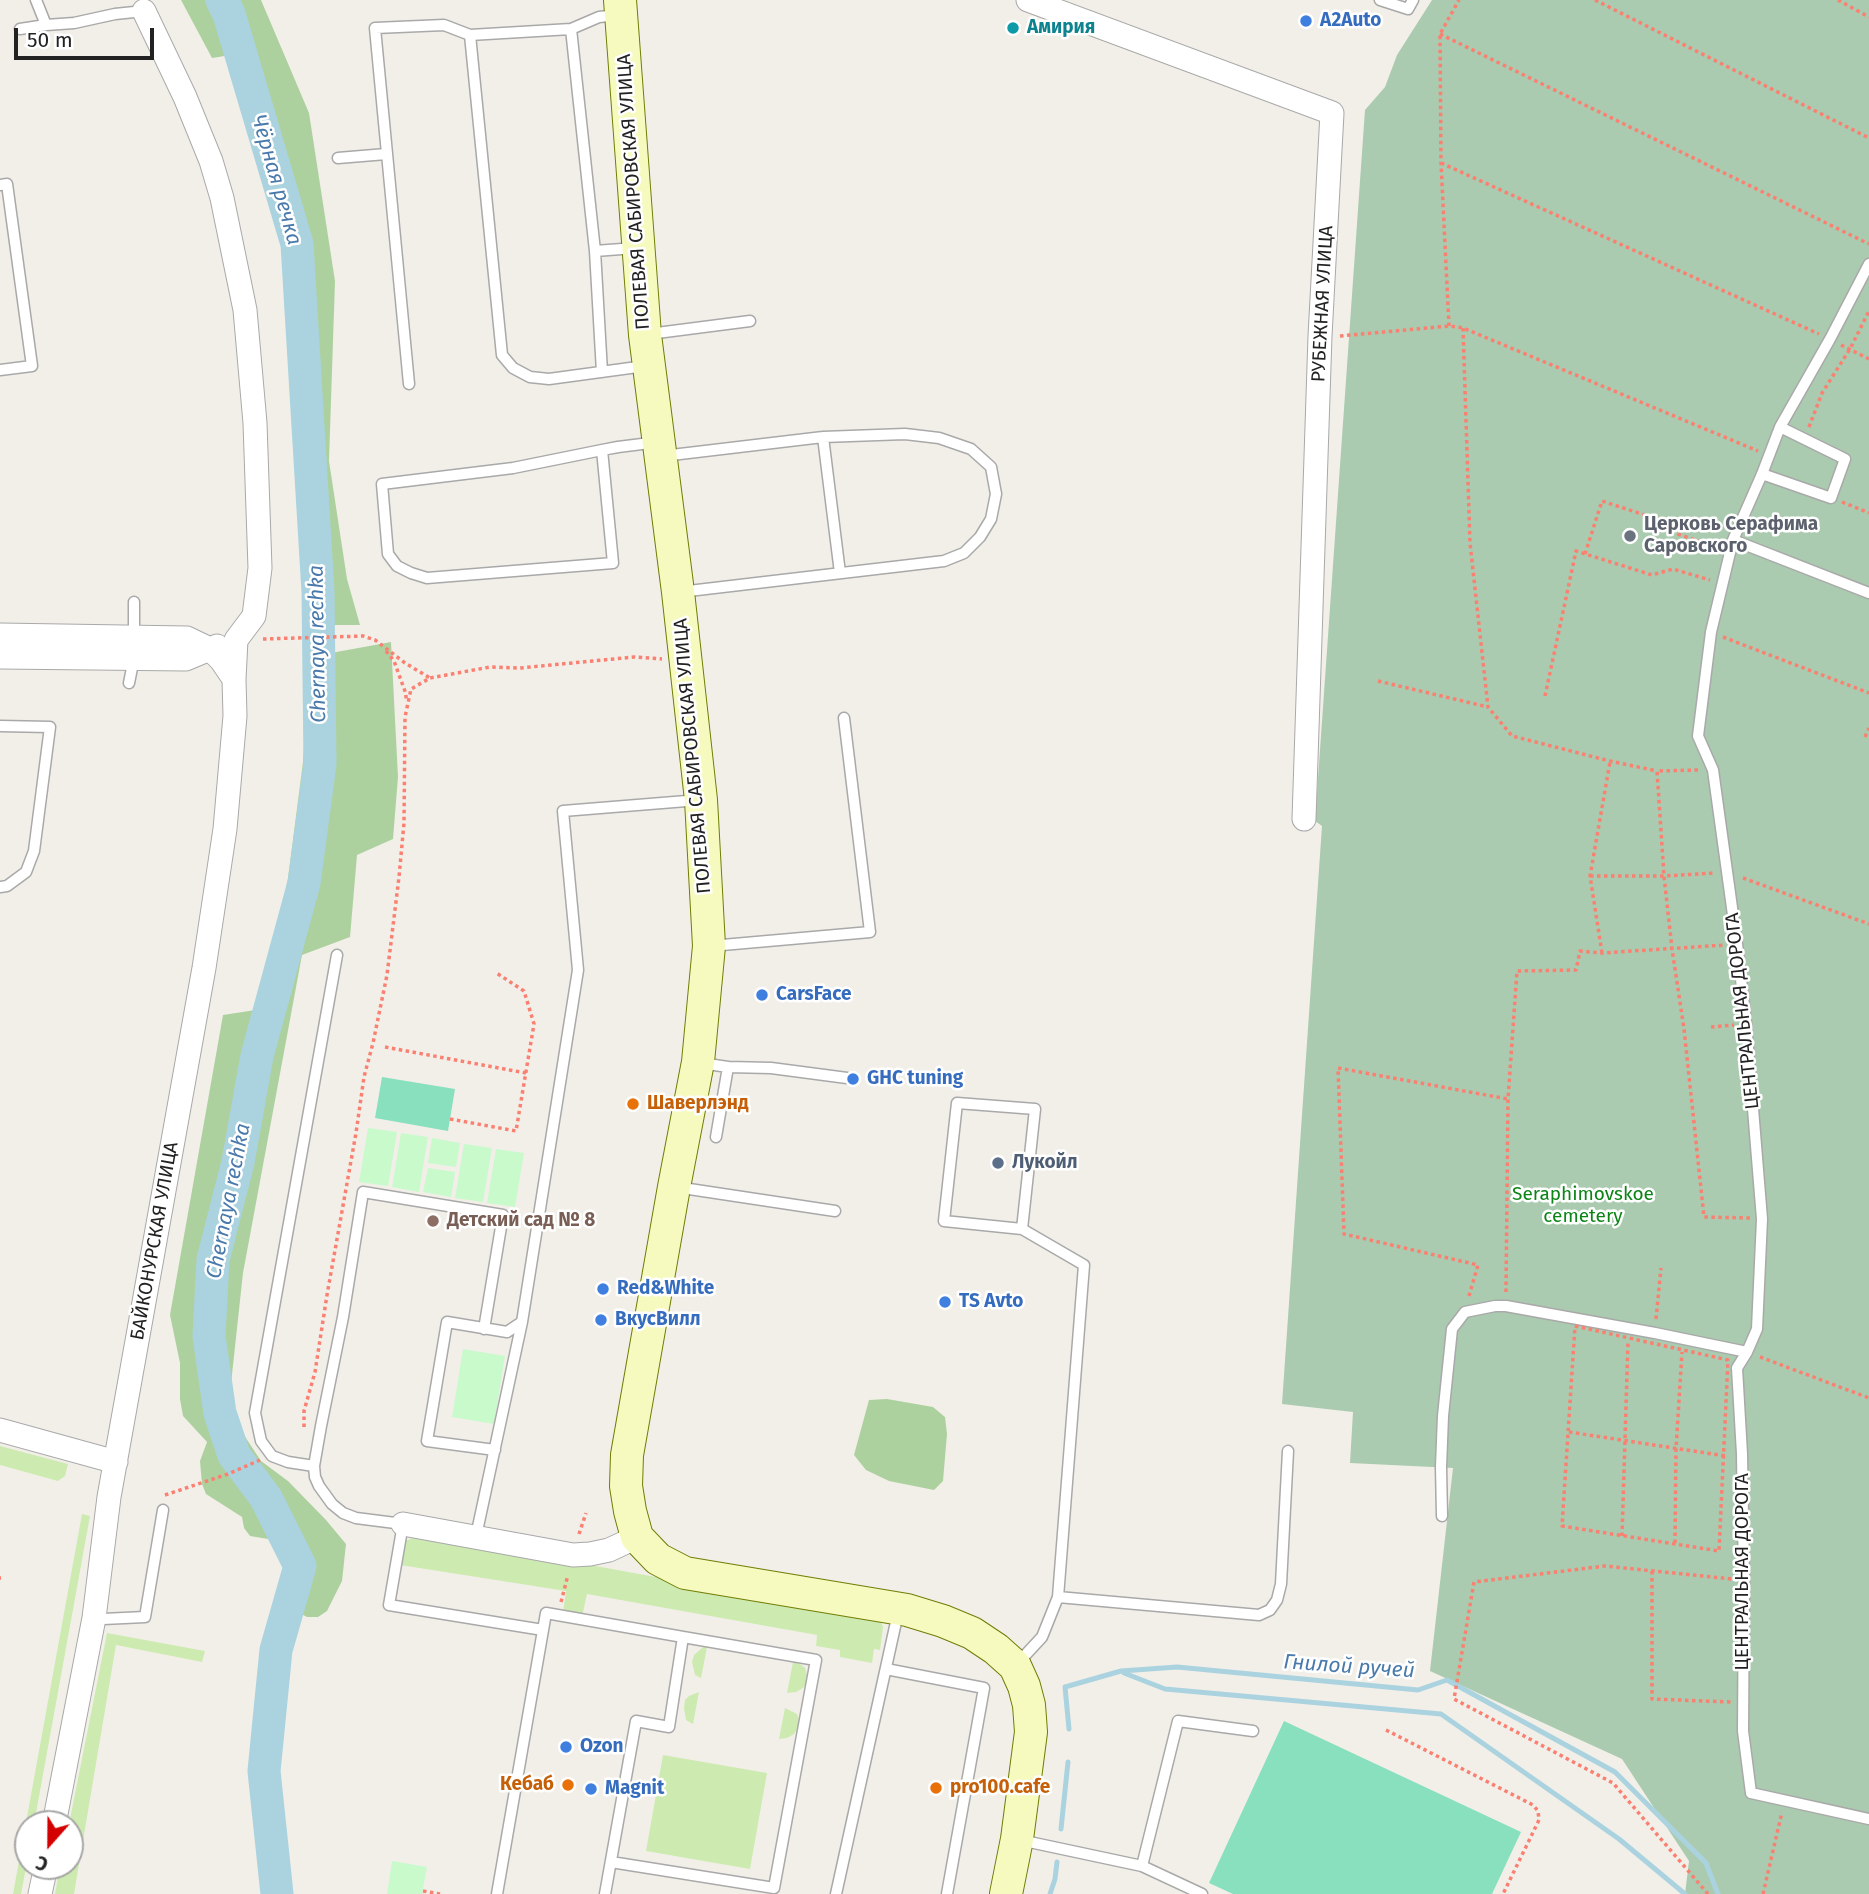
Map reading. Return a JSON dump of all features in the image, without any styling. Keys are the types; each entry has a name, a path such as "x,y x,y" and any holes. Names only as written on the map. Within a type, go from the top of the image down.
{"street":[{"name":"РУБЕЖНАЯ УЛИЦА","path":"1028,0 1332,113 1320,336 1304,818"},
{"name":"ПОЛЕВАЯ САБИРОВСКАЯ УЛИЦА","path":"620,8 645,335 701,800 713,1065 674,1187 627,1455 626,1486 637,1537"},
{"path":"0,635 134,648 186,659 221,662 254,616 260,568 255,423 245,310 222,198 211,161 185,97 144,10"},
{"name":"БАЙКОНУРСКАЯ УЛИЦА","path":"57,1810 94,1618 116,1462 206,956 225,829 235,716 221,662 236,640"},
{"path":"0,657 134,648"},
{"path":"0,1430 116,1462"},
{"path":"403,1524 573,1555 609,1550 637,1537 658,1559 685,1573 898,1609 943,1621 972,1633 996,1648 1015,1666 1024,1686 1028,1705 1031,1732 1017,1839 1006,1894"}],"lane":[{"path":"36,0 46,25"},
{"path":"1380,0 1408,9 1413,0"},
{"path":"409,384 375,28 444,24 470,35 571,29 620,8"},
{"path":"20,29 74,23 144,10"},
{"path":"571,29 595,251 602,372"},
{"path":"470,35 502,355 513,368 530,377 549,379 649,366"},
{"path":"338,158 386,153"},
{"path":"0,185 8,184 32,366 0,370"},
{"path":"595,251 638,248"},
{"name":"ЦЕНТРАЛЬНАЯ ДОРОГА","path":"1785,1800 1751,1793 1743,1731 1742,1454 1737,1368 1757,1329 1762,1219 1737,944 1713,770 1698,736 1711,632 1733,540 1780,427 1869,264"},
{"path":"645,335 750,321"},
{"path":"1762,474 1831,498 1845,459 1780,427"},
{"path":"602,450 613,563 427,578 397,566 388,554 382,484 513,468 602,450 905,434 939,438 971,449 991,467 996,494 991,519 980,537 964,552 944,561 678,592"},
{"path":"823,437 841,573"},
{"path":"1733,540 1869,593"},
{"path":"129,683 134,648 134,602"},
{"path":"709,946 870,932 844,718"},
{"path":"0,726 50,727 34,851 26,872 6,886 0,887"},
{"path":"476,1536 522,1322 579,970 563,811 701,800"},
{"path":"314,1466 272,1457 261,1441 255,1413 337,955"},
{"path":"716,1138 713,1065 771,1068 847,1078"},
{"path":"1015,1666 1042,1637 1058,1597 1084,1265 1022,1229 944,1221 957,1102 1035,1109 1022,1229"},
{"path":"674,1187 835,1211"},
{"path":"484,1329 503,1215 363,1192 343,1317 314,1466 315,1477 332,1504 342,1513 356,1518 403,1524 389,1605 543,1630"},
{"path":"1442,1516 1442,1441 1452,1329 1465,1312 1506,1306 1747,1352"},
{"path":"495,1450 426,1441 447,1322 507,1332 522,1322"},
{"path":"1058,1597 1259,1615 1270,1610 1277,1600 1281,1584 1288,1451"},
{"path":"94,1618 145,1617 163,1510"},
{"path":"836,1894 898,1609"},
{"path":"497,1894 546,1613 816,1660 774,1888 611,1862"},
{"path":"605,1894 636,1721 669,1727 683,1637"},
{"path":"886,1669 984,1688 947,1894"},
{"path":"1142,1866 1178,1721 1253,1731"},
{"path":"1785,1800 1869,1819"},
{"path":"1017,1839 1142,1866 1202,1894"}],"path":[{"path":"1449,326 1441,163 1440,34 1459,0"},
{"path":"1595,0 1869,138"},
{"path":"1838,0 1869,17"},
{"path":"1440,34 1869,244"},
{"path":"1441,163 1869,359"},
{"path":"1804,440 1822,393 1850,349 1869,311"},
{"path":"1320,336 1449,326 1463,328 1770,456"},
{"path":"1463,328 1470,543 1488,707 1512,736 1657,771 1713,770"},
{"path":"1831,498 1869,513"},
{"path":"1585,554 1602,502 1669,523 1678,534 1730,552"},
{"path":"1545,696 1576,551 1652,575 1673,569 1722,584"},
{"path":"1711,632 1869,693"},
{"path":"236,640 363,636 375,640 430,678"},
{"path":"385,649 394,661 407,707"},
{"path":"299,1464 304,1435 304,1410 315,1372 364,1077 387,975 404,823 405,717 411,689 430,678 490,667 531,667 634,657 668,660"},
{"path":"1378,681 1488,707"},
{"path":"1865,737 1869,728"},
{"path":"1602,953 1590,876 1610,761"},
{"path":"1657,771 1664,876 1704,1217 1762,1219"},
{"path":"1590,876 1664,876 1727,872 1869,924"},
{"path":"1506,1306 1508,1099 1517,971 1576,970 1580,951 1602,953 1737,944"},
{"path":"450,1119 516,1131 534,1024 524,991 495,972"},
{"path":"1710,1027 1746,1023"},
{"path":"385,1046 526,1073"},
{"path":"1465,1312 1478,1265 1344,1234 1338,1068 1508,1099"},
{"path":"1655,1333 1661,1268"},
{"path":"1576,1326 1629,1338 1728,1360 1719,1550 1562,1527 1576,1326"},
{"path":"1622,1536 1629,1338"},
{"path":"1675,1544 1676,1449 1682,1349"},
{"path":"1747,1352 1869,1398"},
{"path":"1569,1432 1724,1456 1742,1454"},
{"path":"157,1498 228,1475 258,1460"},
{"path":"1708,1894 1613,1783 1454,1699 1474,1582 1605,1566 1744,1581"},
{"path":"1652,1571 1652,1699 1743,1703"},
{"path":"1386,1730 1533,1805 1538,1811 1539,1820 1503,1894"},
{"path":"1763,1894 1785,1800"},
{"path":"423,1891 440,1894"}],"green space":[{"path":"181,0 209,0 231,55 212,58"},
{"path":"227,0 261,0 309,113 335,281 329,461 347,579 360,625 325,625 302,245 262,102"},
{"name":"Seraphimovskoe cemetery","path":"1432,0 1869,0 1869,1894 1685,1894 1689,1861 1622,1759 1430,1671 1453,1468 1350,1463 1353,1412 1282,1404 1322,826 1315,821 1365,110 1385,87 1397,55"},
{"path":"391,642 398,777 393,839 357,855 350,937 302,955 243,1273 230,1393 238,1426 261,1461 288,1481 346,1544 342,1581 327,1611 318,1617 307,1617 288,1607 285,1595 294,1564 274,1540 250,1536 244,1528 242,1517 206,1494 202,1484 200,1461 207,1442 183,1416 180,1363 170,1315 223,1015 262,1009 288,878 303,762 309,657"},
{"path":"382,1077 455,1089 448,1131 375,1118"},
{"path":"368,1128 397,1132 388,1186 359,1182"},
{"path":"401,1133 428,1137 419,1192 392,1187"},
{"path":"432,1138 460,1143 456,1167 428,1163"},
{"path":"464,1144 492,1148 483,1202 455,1198"},
{"path":"496,1149 524,1153 515,1207 487,1203"},
{"path":"428,1168 455,1172 451,1197 423,1192"},
{"path":"463,1349 505,1356 494,1424 452,1417"},
{"path":"887,1399 933,1407 945,1417 947,1434 943,1481 934,1490 889,1481 866,1470 854,1455 869,1400"},
{"path":"0,1446 68,1464 65,1476 58,1481 0,1465"},
{"path":"82,1514 90,1516 37,1810 28,1810"},
{"path":"421,1534 874,1617 883,1627 880,1650 874,1649 872,1663 840,1657 840,1650 816,1646 817,1635 587,1594 582,1617 563,1613 566,1591 400,1565 403,1542"},
{"path":"107,1633 205,1651 202,1662 116,1645 84,1835 84,1810 72,1810"},
{"path":"707,1647 701,1678 695,1675 692,1662 694,1655"},
{"path":"793,1662 805,1668 807,1682 796,1692 787,1693"},
{"path":"699,1692 693,1724 686,1720 685,1700"},
{"path":"785,1708 797,1714 798,1728 794,1734 779,1739"},
{"path":"1284,1721 1521,1832 1492,1894 1233,1894 1209,1883"},
{"path":"663,1755 767,1773 750,1869 646,1851"},
{"path":"392,1861 427,1867 422,1894 387,1894"},
{"path":"16,1880 24,1880 21,1894 13,1894"},
{"path":"58,1880 76,1880 74,1894 55,1894"}],"waterway":[{"name":"Chernaya rechka","path":"222,0 229,14 297,244 318,592 320,764 304,883 257,1056 238,1162 213,1260 209,1336 220,1413 234,1455 266,1498 300,1566 276,1650 264,1771 277,1894"},
{"name":"Гнилой ручей","path":"1069,1729 1065,1687 1121,1671 1177,1667 1418,1690 1447,1680 1615,1772 1706,1863 1718,1894"},
{"path":"1124,1673 1165,1689 1441,1714 1619,1839 1685,1894"},
{"path":"1061,1829 1068,1762"},
{"path":"1050,1894 1057,1862"}],"place":[{"name":"A2Auto","path":"1306,21"},
{"name":"Амирия","path":"1013,28"},
{"name":"Церковь Серафима Саровского","path":"1630,536"},
{"name":"CarsFace","path":"762,995"},
{"name":"GHC tuning","path":"853,1079"},
{"name":"Шаверлэнд","path":"633,1104"},
{"name":"Лукойл","path":"998,1163"},
{"name":"Детский сад № 8","path":"433,1221"},
{"name":"Red&White","path":"603,1289"},
{"name":"TS Avto","path":"945,1302"},
{"name":"ВкусВилл","path":"601,1320"},
{"name":"Ozon","path":"566,1747"},
{"name":"Кебаб","path":"568,1785"},
{"name":"pro100.cafe","path":"936,1788"},
{"name":"Magnit","path":"591,1789"}],"water label":[{"name":"Чёрная речка","path":"276,180"}]}
